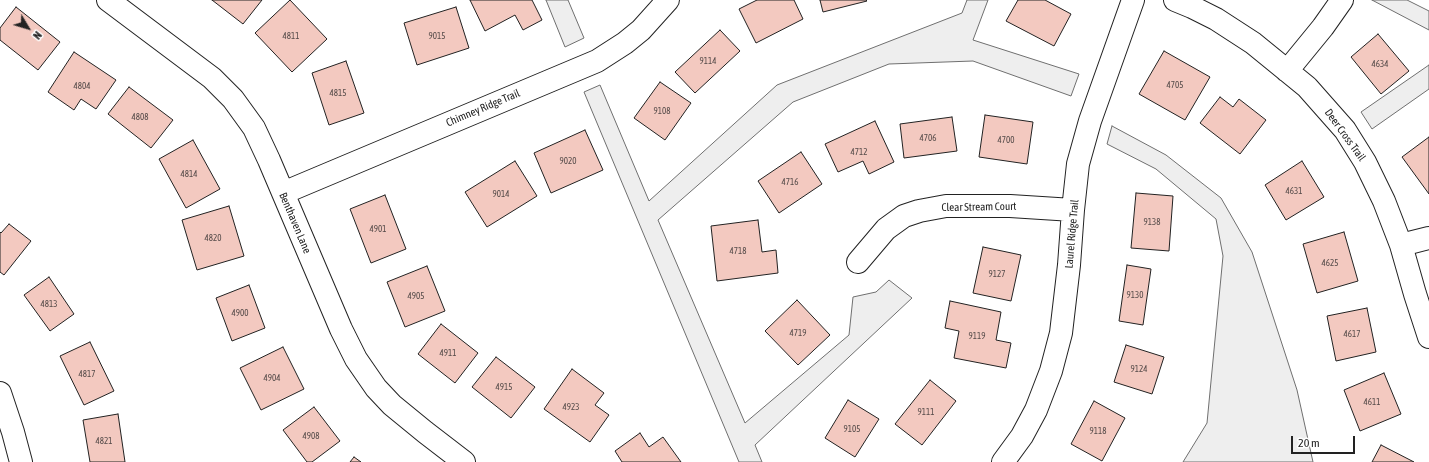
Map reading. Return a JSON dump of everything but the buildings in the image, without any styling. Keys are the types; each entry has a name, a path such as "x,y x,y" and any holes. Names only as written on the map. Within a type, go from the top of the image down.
{"street":[{"name":"Benthaven Lane","path":"108,0 212,78 233,99 254,128 341,329 356,360 376,388 392,404 464,462"},
{"name":"Chimney Ridge Trail","path":"283,193 597,61 631,39 668,0"},
{"name":"Laurel Ridge Trail","path":"1003,462 1022,436 1036,410 1053,364 1061,333 1078,164 1090,121 1133,0"},
{"name":"Deer Cross Trail","path":"1175,0 1216,19 1253,43 1307,87 1344,130 1365,162 1384,201 1402,245 1415,294 1429,337"},
{"path":"1287,71 1323,27 1342,0"},
{"name":"Clear Stream Court","path":"858,262 886,229 904,216 919,211 946,206 1010,206 1073,210"},
{"path":"1402,245 1429,238"},
{"path":"0,393 21,462"}],"shaded area":[{"path":"546,0 568,0 584,38 565,47"},
{"path":"967,0 988,0 973,40 1079,74 1071,96 973,61 889,64 793,102 658,220 745,423 849,335 853,297 876,292 889,280 912,298 755,445 762,462 739,462 584,92 600,85 649,201 777,85 962,13"},
{"path":"1372,0 1407,0 1429,11 1429,30"},
{"path":"1429,65 1429,89 1372,129 1361,112"},
{"path":"1112,126 1166,155 1221,198 1252,252 1297,390 1313,462 1183,462 1207,423 1223,256 1216,219 1156,169 1107,144"}]}
